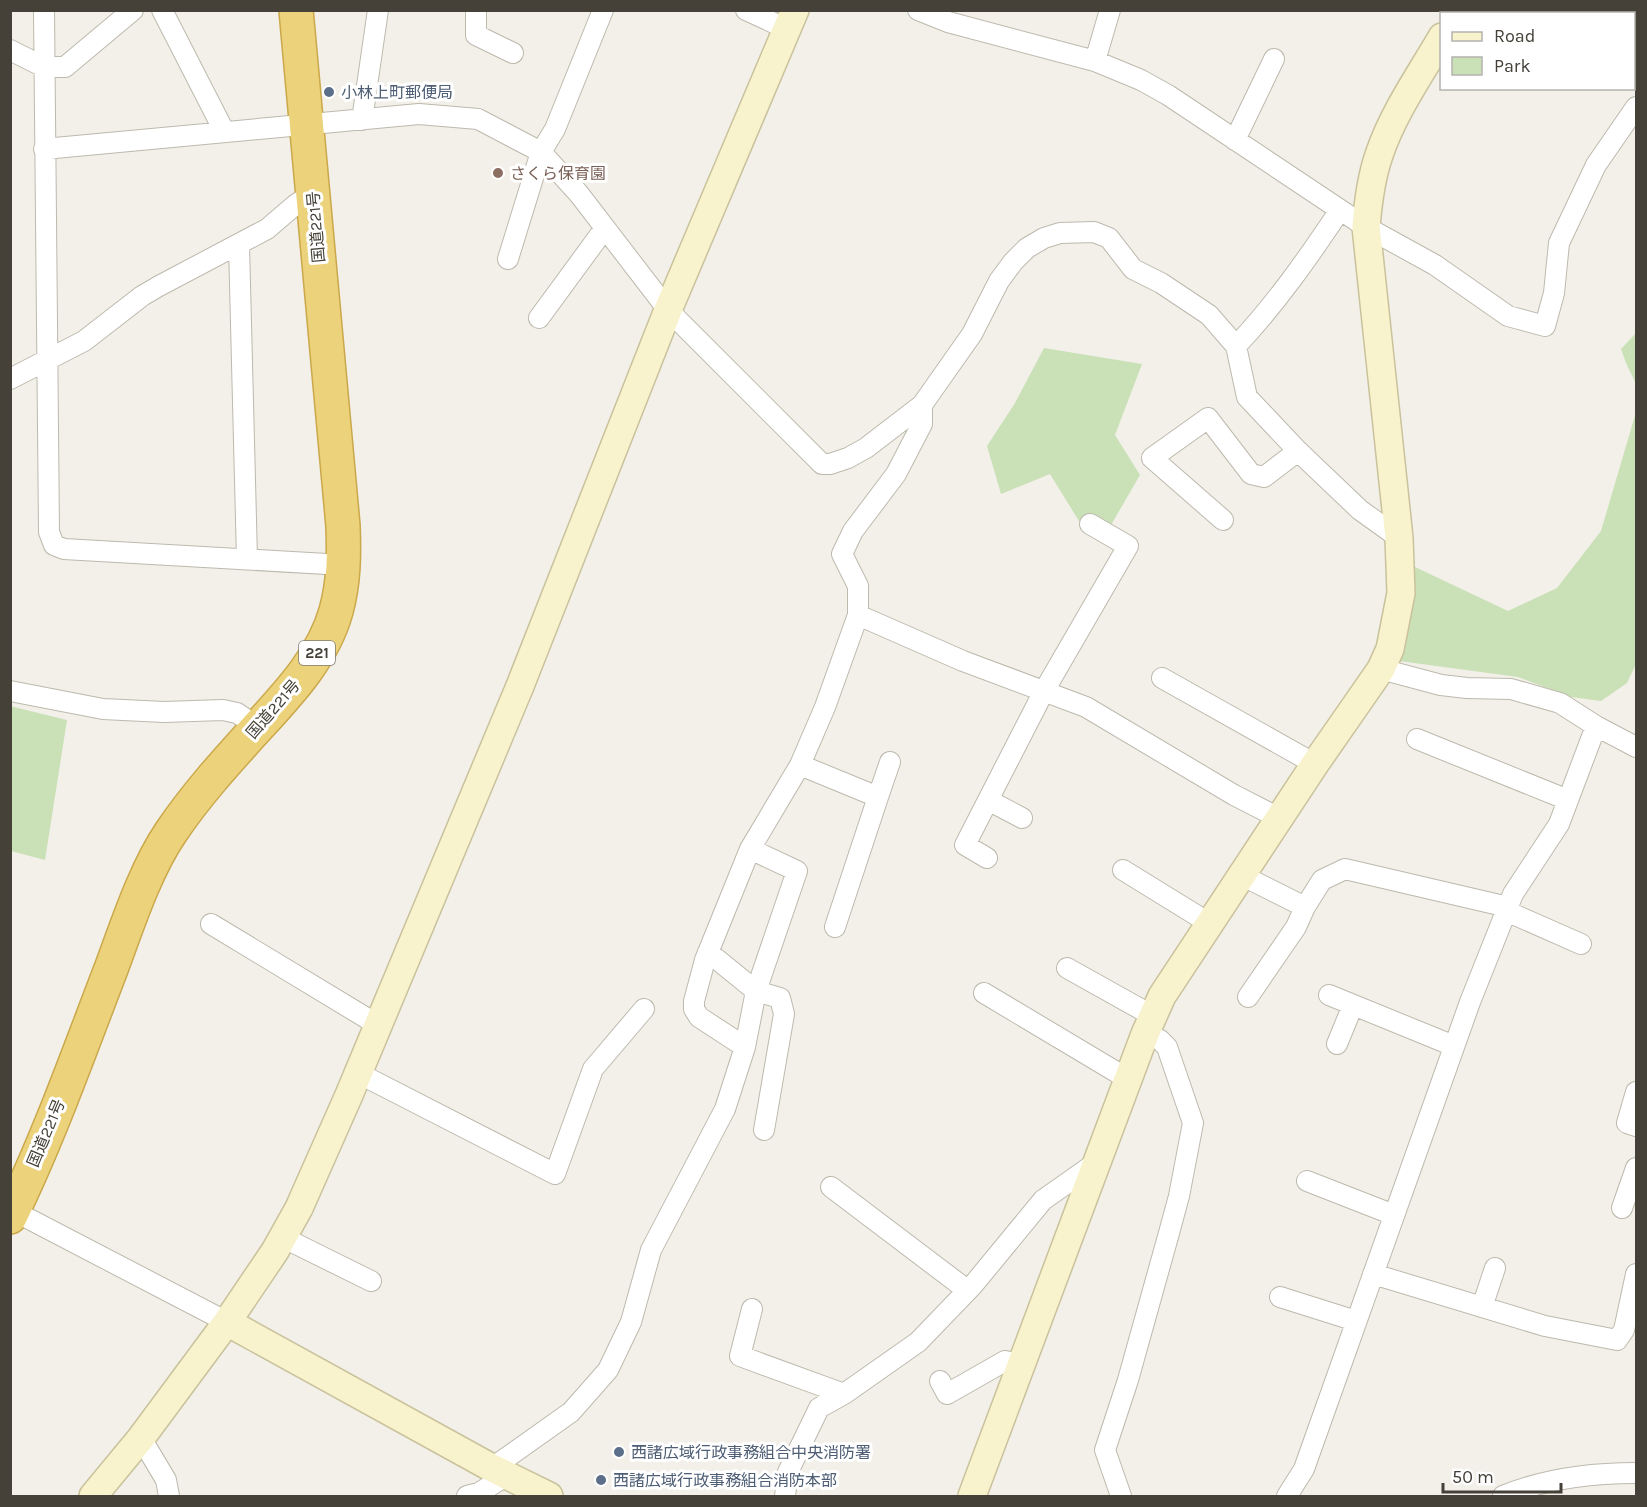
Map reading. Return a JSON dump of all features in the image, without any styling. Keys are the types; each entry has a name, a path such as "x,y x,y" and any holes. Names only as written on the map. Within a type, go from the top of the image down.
{"highway":[{"name":"国道221号","path":"12,1212 52,1122 142,888 164,845 198,794 291,691 316,655 336,613 344,565 342,525 296,10"}],"street":[{"path":"44,10 49,532 54,545 64,549 344,565"},
{"path":"10,50 44,67 65,67 133,10"},
{"path":"162,10 224,131"},
{"path":"362,120 378,10"},
{"path":"476,10 476,35 513,53"},
{"path":"508,259 541,152 555,129 603,10"},
{"path":"93,1497 141,1438 227,1322 299,1208 520,686 668,310 791,20 746,10"},
{"path":"918,10 971,28 1095,61 1141,81 1168,95 1366,227 1434,265 1508,316 1545,326 1554,293 1559,243 1596,165 1636,107"},
{"path":"1095,61 1110,10"},
{"path":"972,1497 1128,1079 1162,996 1315,764 1381,669 1390,649 1401,593 1399,538 1366,227 1370,189 1378,156 1389,131 1440,41"},
{"path":"1235,140 1274,59"},
{"path":"44,148 419,114 478,118 541,152 579,194 668,310 822,464 848,459 922,405 972,334 999,281 1027,248 1044,238 1060,233 1094,232 1109,238 1132,269 1161,283 1209,315 1236,346 1247,397 1298,451 1360,510 1399,538"},
{"path":"10,379 84,341 142,296 159,286 267,229 295,204 313,193"},
{"path":"1236,346 1257,324 1300,268 1340,210"},
{"path":"539,318 605,228"},
{"path":"239,245 247,559"},
{"path":"744,1047 699,1017 694,1009 694,1001 708,952 750,849 800,765 825,706 858,615 858,586 842,554 853,531 896,474 922,423 922,405"},
{"path":"1223,520 1152,458 1208,418 1251,474 1264,477 1298,451"},
{"path":"987,858 964,845 1044,691 1128,546 1090,524"},
{"path":"858,615 963,661 1086,708 1234,795 1280,818"},
{"path":"1381,669 1441,686 1511,688 1560,703 1596,726 1636,747"},
{"path":"1162,678 1315,764"},
{"path":"10,691 103,709 164,712 224,710 237,713 258,727"},
{"path":"1287,1497 1304,1469 1454,1046 1513,894 1559,824 1596,726"},
{"path":"1417,739 1568,800"},
{"path":"835,927 890,762"},
{"path":"800,765 878,797"},
{"path":"988,800 1022,818"},
{"path":"467,1497 479,1493 500,1472 571,1412 608,1370 631,1322 651,1250 725,1109 744,1047 756,991 797,871 750,849"},
{"path":"1248,997 1296,927 1305,907 1322,880 1345,869 1507,909 1581,944"},
{"path":"1123,870 1209,923"},
{"path":"1241,875 1305,907"},
{"path":"211,924 378,1025"},
{"path":"708,952 756,991 780,998 784,1014 764,1130"},
{"path":"1067,968 1149,1025 1167,1047 1193,1123 1179,1196 1128,1380 1105,1450 1121,1497"},
{"path":"984,993 1128,1079"},
{"path":"1329,996 1454,1046"},
{"path":"1337,1044 1353,1005"},
{"path":"358,1073 555,1174 593,1069 644,1009"},
{"path":"1636,1092 1627,1123 1636,1126"},
{"path":"785,1497 788,1472 819,1408 844,1394 918,1342 967,1290 1044,1200 1097,1162"},
{"path":"1622,1208 1636,1168"},
{"path":"1307,1181 1394,1215"},
{"path":"831,1187 967,1290"},
{"path":"12,1212 227,1322 549,1497"},
{"path":"282,1238 371,1281"},
{"path":"1482,1307 1495,1268"},
{"path":"1373,1274 1545,1326 1617,1340 1624,1330 1636,1274"},
{"path":"1280,1297 1356,1321"},
{"path":"752,1309 740,1356 844,1394"},
{"path":"940,1381 947,1394 1005,1361 1022,1364"},
{"path":"141,1438 166,1480 169,1497"},
{"path":"1503,1497 1527,1486 1605,1473 1636,1473"}],"green space":[{"path":"1636,333 1636,384 1621,349"},
{"path":"1044,348 1142,364 1115,435 1140,475 1107,532 1082,526 1050,474 1001,494 987,446 1015,403"},
{"path":"1636,412 1636,664 1627,683 1601,701 1571,697 1518,677 1399,661 1415,567 1508,611 1557,588 1601,531"},
{"path":"10,706 67,720 45,860 11,851"}],"place":[{"name":"小林上町郵便局","path":"329,92"},
{"name":"さくら保育園","path":"498,173"},
{"name":"西諸広域行政事務組合中央消防署","path":"619,1452"},
{"name":"西諸広域行政事務組合消防本部","path":"601,1480"}]}
